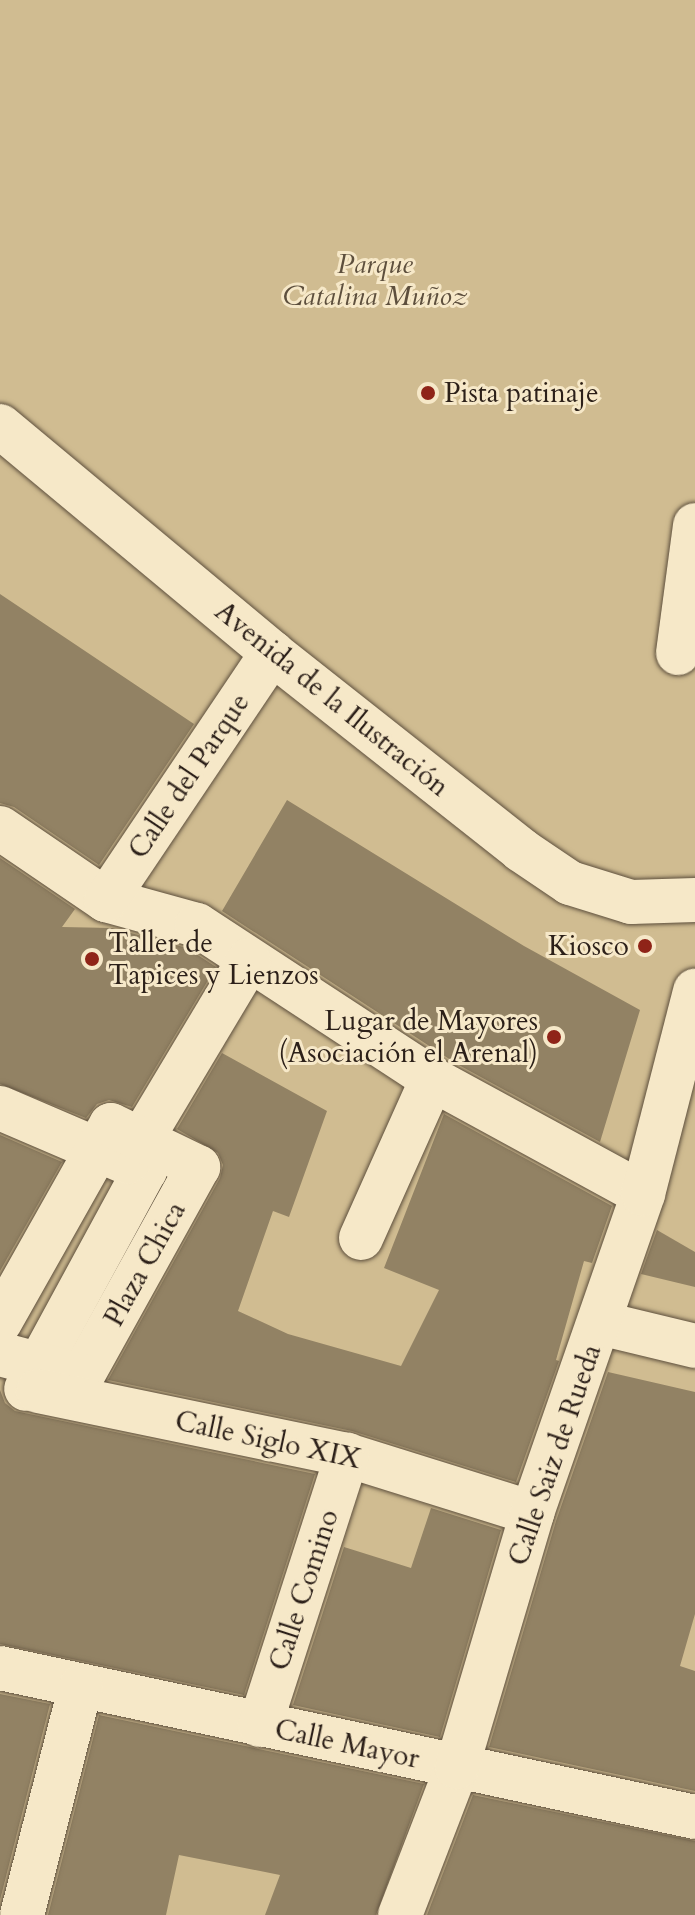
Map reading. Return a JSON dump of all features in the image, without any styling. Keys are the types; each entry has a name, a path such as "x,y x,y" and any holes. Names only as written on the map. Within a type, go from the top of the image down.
{"street":[{"name":"Avenida de la Ilustración","path":"0,426 272,653 521,850 570,883 631,902 695,900"},
{"path":"678,653 695,525"},
{"name":"Calle del Parque","path":"106,900 272,653"},
{"path":"0,828 106,900 197,925 432,1079 643,1194"},
{"path":"0,1330 249,960"},
{"name":"Calle Saiz de Rueda","path":"400,1915 457,1767 532,1513 643,1194 695,991"},
{"path":"361,1238 432,1079"},
{"path":"0,1108 122,1150"},
{"path":"0,1322 122,1150"},
{"name":"Plaza Chica","path":"16,1373 145,1170 122,1150"},
{"path":"600,1323 695,1346"},
{"name":"Calle Siglo XIX","path":"16,1373 347,1455 532,1513"},
{"name":"Calle Comino","path":"260,1725 347,1455"},
{"name":"Calle Mayor","path":"0,1668 695,1817"},
{"path":"22,1915 81,1686"}],"green space":[{"name":"Parque Catalina Muñoz","path":"0,0 695,0 695,1915 0,1915"}],"building":[{"path":"0,594 194,724 99,865 14,807 0,803"},
{"path":"287,800 524,946 640,1010 600,1142 457,1064 222,911"},
{"path":"0,858 75,909 62,927 112,928 187,948 216,967 132,1107 109,1100 97,1104 86,1118 0,1084"},
{"path":"222,1053 327,1111 289,1217 273,1211 238,1311 288,1334 401,1366 439,1290 384,1268 444,1114 612,1206 592,1263 584,1261 556,1360 559,1361 516,1482 352,1431 108,1380 220,1178 223,1165 218,1153 177,1129"},
{"path":"0,1135 62,1162 0,1271"},
{"path":"657,1230 695,1252 695,1287 641,1274"},
{"path":"608,1372 695,1392 695,1614 680,1666 695,1671 695,1791 489,1747 556,1521"},
{"path":"0,1390 5,1403 15,1411 315,1474 244,1695 0,1644"},
{"path":"431,1508 501,1530 440,1737 293,1705 344,1547 411,1568"},
{"path":"0,1694 50,1704 0,1900"},
{"path":"99,1715 424,1784 376,1915 265,1915 280,1875 179,1855 166,1915 48,1915"},
{"path":"473,1795 695,1841 695,1915 427,1915"}],"place":[{"name":"Pista patinaje","path":"428,393"},
{"name":"Kiosco","path":"645,946"},
{"name":"Taller de Tapices y Lienzos","path":"92,959"},
{"name":"Lugar de Mayores (Asociación el Arenal)","path":"554,1037"}]}
